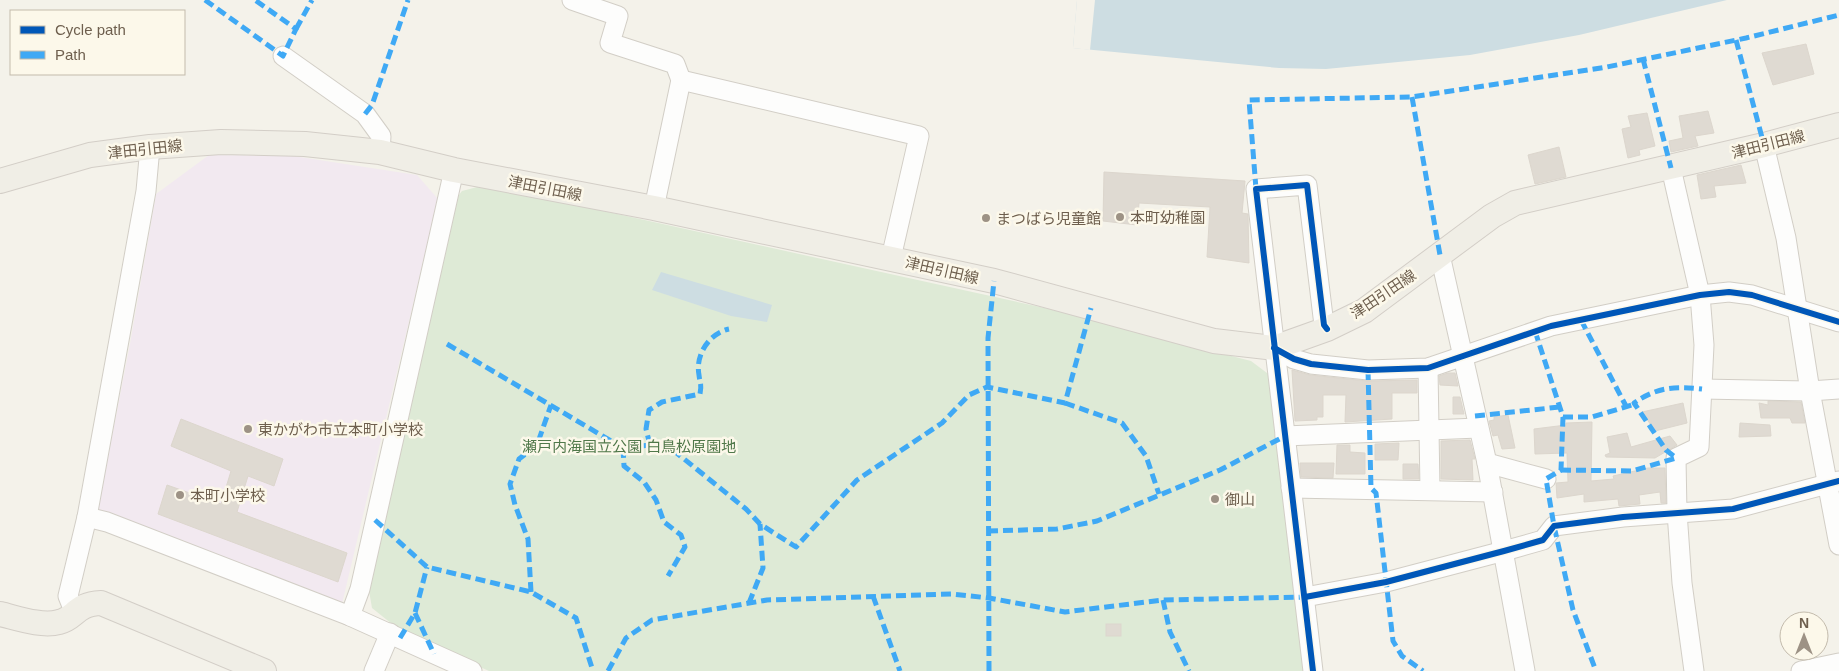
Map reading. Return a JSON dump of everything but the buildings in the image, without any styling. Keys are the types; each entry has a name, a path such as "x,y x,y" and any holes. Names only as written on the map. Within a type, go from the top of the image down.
{"main road":[{"name":"津田引田線","path":"0,181 90,155 150,147 230,143 305,144 380,152 454,170 654,208 994,281 1214,341 1274,348 1327,329 1364,310 1492,216 1515,203 1671,168 1839,125"},
{"path":"0,614 43,623 60,622 88,603 102,603 264,671"}],"street":[{"path":"572,0 618,16 610,42 675,64 681,80 654,208"},
{"path":"283,56 365,114 381,136 380,152"},
{"path":"681,80 920,136 891,258"},
{"path":"1764,145 1786,238 1810,391 1834,483 1839,545"},
{"path":"74,612 68,596 87,517 146,191 150,147"},
{"path":"1671,168 1700,296 1704,345 1698,447 1676,458 1676,512 1682,583 1694,671"},
{"path":"350,616 360,589 454,170"},
{"path":"1313,671 1256,189 1307,185 1324,325 1327,329"},
{"path":"1440,255 1493,492 1526,671"},
{"path":"1274,348 1294,360 1311,364 1368,370 1428,368 1462,358 1516,336 1551,326 1728,292 1752,295 1839,322"},
{"path":"1428,368 1430,490"},
{"path":"1702,389 1810,391 1839,389"},
{"path":"1285,436 1478,428"},
{"path":"1487,463 1546,479"},
{"path":"1305,598 1386,582 1543,540 1554,526 1623,517 1733,509 1834,483"},
{"path":"1292,488 1493,492"},
{"path":"87,517 107,522 350,616 472,671"},
{"path":"374,671 390,633"},
{"path":"1807,670 1839,663"}],"shaded area":[{"path":"1077,0 1727,0 1579,35 1470,55 1326,69 1279,68 1073,48"},
{"name":"東かがわ市立本町小学校","path":"209,155 293,156 417,175 438,199 341,608 97,514 130,344 156,194"},
{"path":"661,272 772,305 767,322 731,316 652,290"}],"green space":[{"name":"瀬戸内海国立公園 白鳥松原園地","path":"485,185 1045,308 1251,361 1271,376 1309,671 489,671 402,632 372,608 368,585 451,205 462,191"}],"pier":[{"path":"1077,0 1095,0 1090,50 1073,48"}],"marked path":[{"path":"205,0 283,56 296,29 255,0"},
{"path":"296,29 312,0"},
{"path":"365,114 372,105 408,0"},
{"path":"1256,189 1249,100 1412,97 1607,67 1746,38 1839,15"},
{"path":"1736,40 1764,145"},
{"path":"1643,59 1671,168"},
{"path":"1412,97 1440,255"},
{"path":"989,671 988,338 994,281"},
{"path":"447,344 623,448 650,445 673,450 746,509 760,524 796,547 857,480 942,423 969,395 987,387 1065,403 1091,308"},
{"path":"1581,320 1627,408"},
{"path":"650,445 646,429 649,410 662,402 700,394 701,386 698,367 702,352 710,340 722,331 729,329"},
{"path":"1535,331 1563,417 1561,470 1546,479 1554,526 1573,610 1596,671"},
{"path":"1368,370 1371,488 1376,493 1393,641 1402,656 1423,671"},
{"path":"1561,470 1632,471 1676,458 1666,450 1634,403 1666,389 1702,389"},
{"path":"1065,403 1122,423 1146,456 1159,494"},
{"path":"531,592 528,539 515,505 510,484 519,459 537,445 551,405"},
{"path":"1563,417 1592,417 1632,405"},
{"path":"1475,416 1560,407"},
{"path":"988,531 1057,529 1097,521 1220,470 1285,436"},
{"path":"623,448 624,466 644,482 656,500 664,522 681,535 685,547 668,576"},
{"path":"375,520 427,567 531,592 576,618 593,671"},
{"path":"749,603 763,568 760,524"},
{"path":"400,638 415,613 427,567"},
{"path":"608,671 626,638 652,620 767,600 951,594 989,598 1065,612 1163,600 1305,597"},
{"path":"873,596 900,671"},
{"path":"1163,600 1170,632 1189,671"},
{"path":"415,613 434,654"}],"cycle path":[{"path":"1313,671 1256,189 1307,185 1324,325 1327,329"},
{"path":"1274,348 1294,359 1311,364 1368,370 1428,368 1551,326 1700,295 1729,292 1752,295 1839,322"},
{"path":"1305,597 1386,582 1543,540 1554,526 1623,517 1733,509 1839,481"}],"place":[{"name":"本町幼稚園","path":"1120,217"},
{"name":"まつばら児童館","path":"986,218"},
{"name":"東かがわ市立本町小学校","path":"248,429"},
{"name":"本町小学校","path":"180,495"},
{"name":"御山","path":"1215,499"}]}
